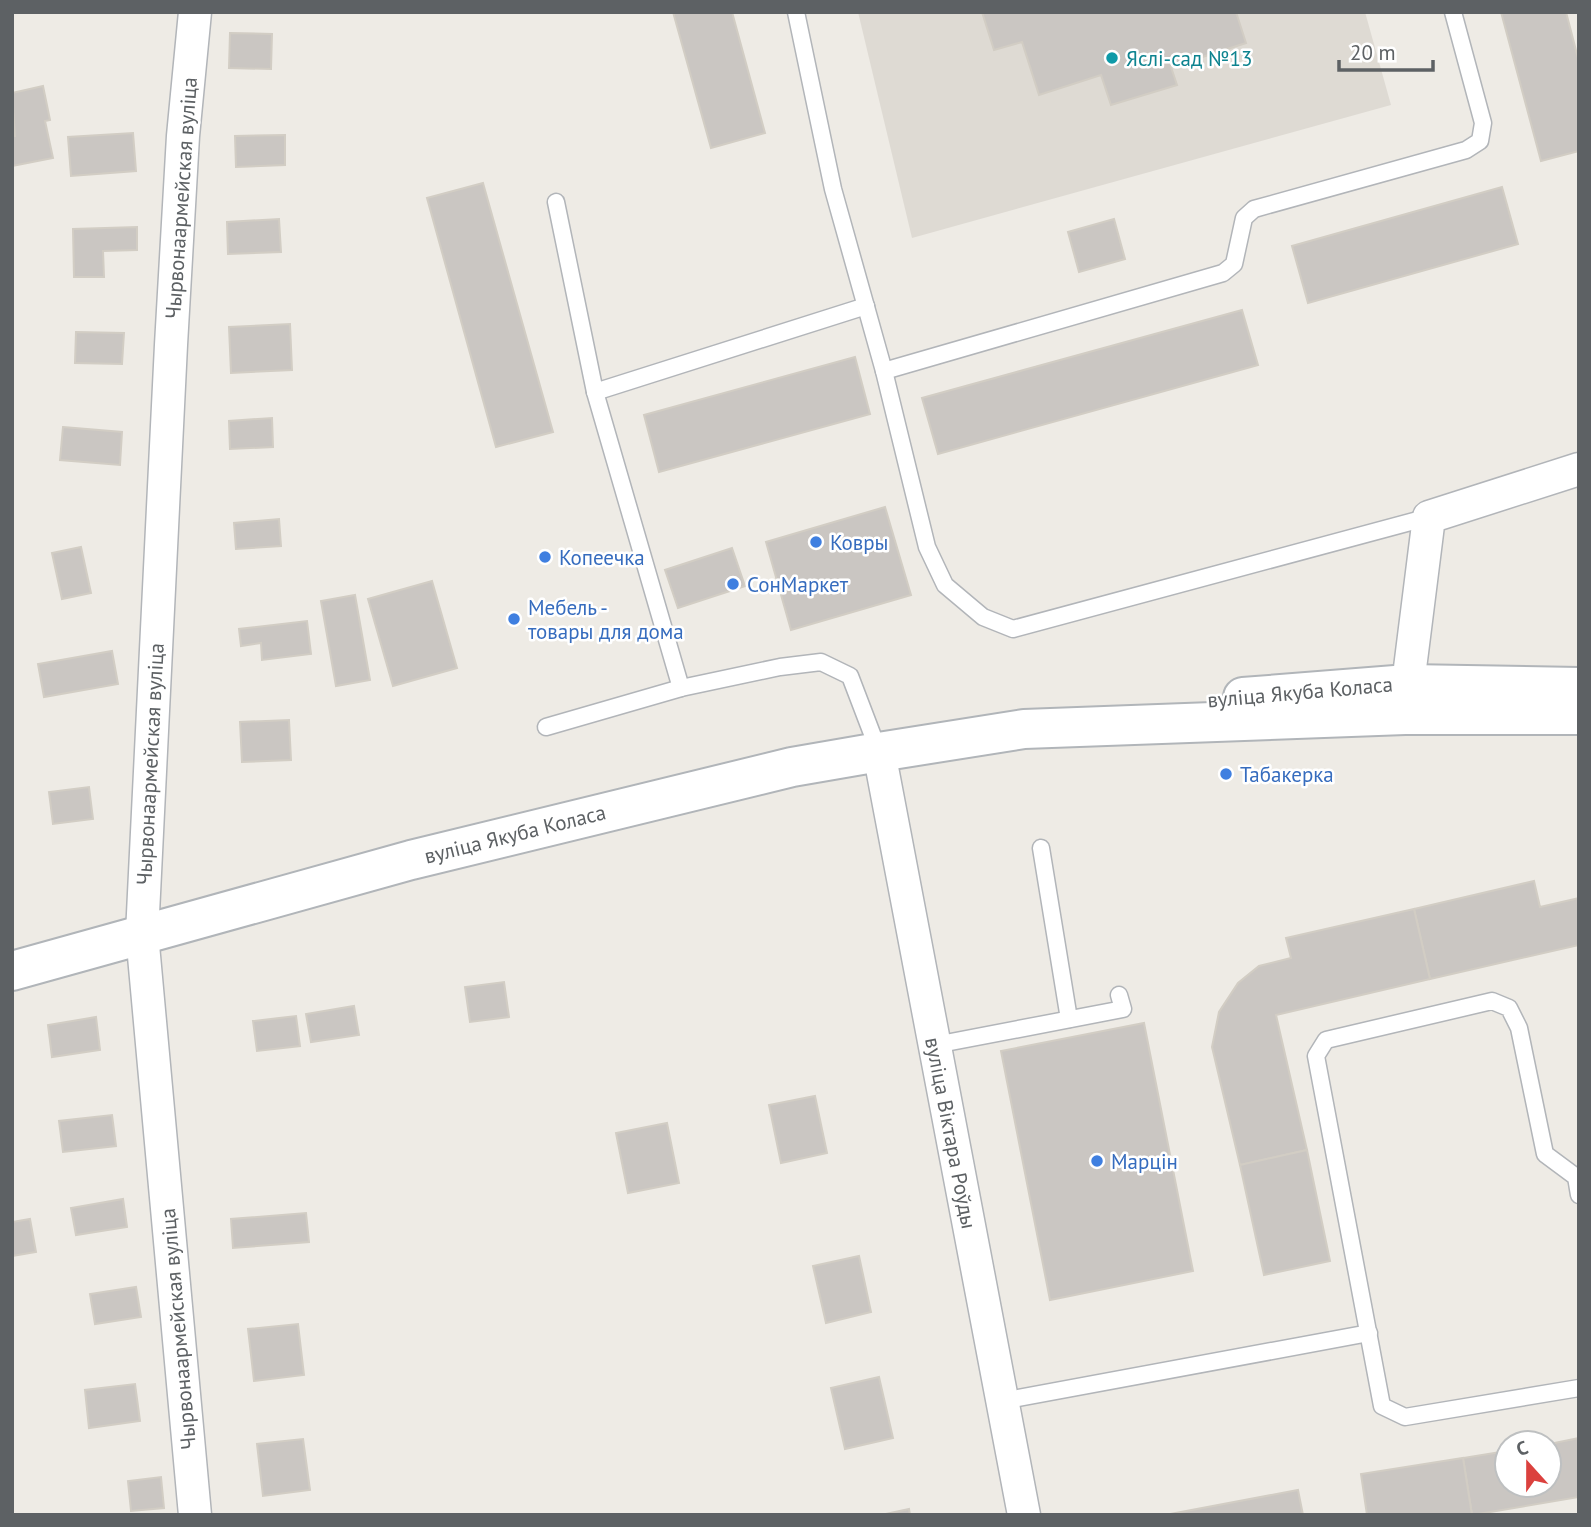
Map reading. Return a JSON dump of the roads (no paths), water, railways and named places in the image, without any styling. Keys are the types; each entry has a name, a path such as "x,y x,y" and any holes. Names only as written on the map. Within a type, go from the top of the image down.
{"main road":[{"name":"вуліца Якуба Коласа","path":"1024,729 1084,709 1408,684 1579,687"},
{"name":"вуліца Якуба Коласа","path":"12,971 411,860 792,768 879,752 1024,729 1405,715 1579,715"}],"street":[{"name":"Чырвонаармейская вуліца","path":"195,12 183,136 142,934 195,1515"},
{"path":"1408,684 1429,517 1579,469"},
{"name":"вуліца Віктара Роўды","path":"879,752 1024,1515"}],"lane":[{"path":"796,12 833,188 884,371 927,547 945,585 983,617 1013,629 1429,517"},
{"path":"884,371 1223,273 1234,264 1244,218 1254,209 1466,150 1480,141 1483,123 1452,12"},
{"path":"556,202 595,392 681,688"},
{"path":"595,392 866,306"},
{"path":"546,727 681,688 780,667 821,662 850,676 879,752"},
{"path":"1041,848 1069,1019"},
{"path":"935,1045 1123,1009 1119,995"},
{"path":"1579,1195 1577,1176 1545,1154 1519,1028 1508,1008 1492,1001 1326,1040 1316,1056 1382,1406 1405,1417 1579,1388"},
{"path":"1002,1401 1369,1333"}],"place":[{"name":"Яслі-сад №13","path":"1112,58"},
{"name":"Ковры","path":"816,542"},
{"name":"Копеечка","path":"545,557"},
{"name":"СонМаркет","path":"733,584"},
{"name":"Мебель - товары для дома","path":"514,619"},
{"name":"Табакерка","path":"1226,774"},
{"name":"Марцін","path":"1097,1161"}]}
